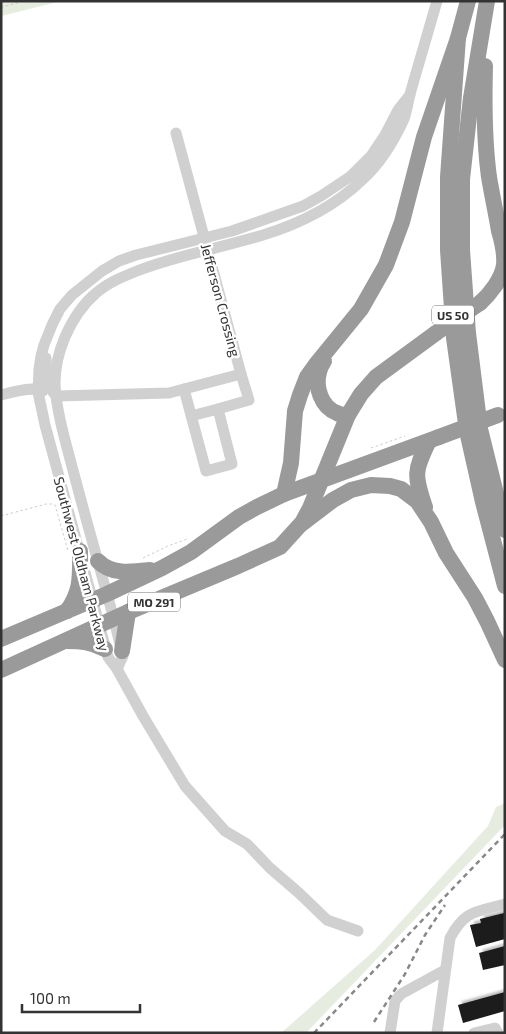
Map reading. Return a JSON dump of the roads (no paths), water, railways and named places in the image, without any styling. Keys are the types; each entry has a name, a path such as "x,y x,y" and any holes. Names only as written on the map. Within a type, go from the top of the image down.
{"highway":[{"name":"US 50","path":"468,1 458,38 448,177 448,250 454,338 467,431 505,586"},
{"name":"US 50","path":"487,1 471,98 462,179 462,250 468,332 480,429 505,530"},
{"path":"300,525 310,508 348,415 361,394 376,377 485,299 504,266 502,235 489,176 483,108 487,1"},
{"path":"284,494 290,463 297,403 308,377 331,345 361,309 386,265 402,222 424,137 458,38"},
{"path":"331,345 319,372 318,386 320,395 326,405 332,410 338,414 348,415"},
{"name":"MO 291","path":"1,639 100,597 162,568 191,552 239,517 284,494 501,414"},
{"name":"MO 291","path":"434,439 418,465 416,473 418,486 431,522 446,553 475,598 505,660"},
{"name":"MO 291","path":"1,670 280,547 300,525 333,500 351,490 371,485 390,486 401,489 417,501 431,522"},
{"path":"67,611 76,598 78,588 74,552"},
{"path":"98,561 105,568 118,571 136,572 162,568"},
{"path":"64,642 83,641 113,650 114,619"}],"street":[{"name":"Southwest Oldham Parkway","path":"100,597 98,561 62,423 55,385 56,369 64,341 77,314 96,292 121,277 174,258 264,235 305,219 371,156 398,110 410,95 437,1"},
{"name":"Jefferson Crossing","path":"57,396 169,393 241,374 176,133"},
{"name":"Southwest Oldham Parkway","path":"113,650 123,656 117,669 108,657 113,650 114,619 74,552 38,389 39,369 44,343 52,325 60,309 72,295 102,271 120,261 136,255 232,231 303,206 324,202"},
{"path":"44,343 48,382 52,393 57,396"},
{"path":"191,416 249,400 241,374"},
{"path":"1,395 38,389 43,391 62,423"},
{"path":"184,389 206,471 232,464 218,409"},
{"path":"117,669 185,786 225,830 247,844 270,868 328,920 358,931"},
{"path":"437,1033 450,938 457,925 471,913 505,904"},
{"path":"390,1033 396,1001 401,994 445,970"},
{"path":"474,1033 495,1028 498,1033"}],"railway":[{"path":"314,1033 505,834"},
{"path":"374,1022 405,974 425,935 445,905"}]}
